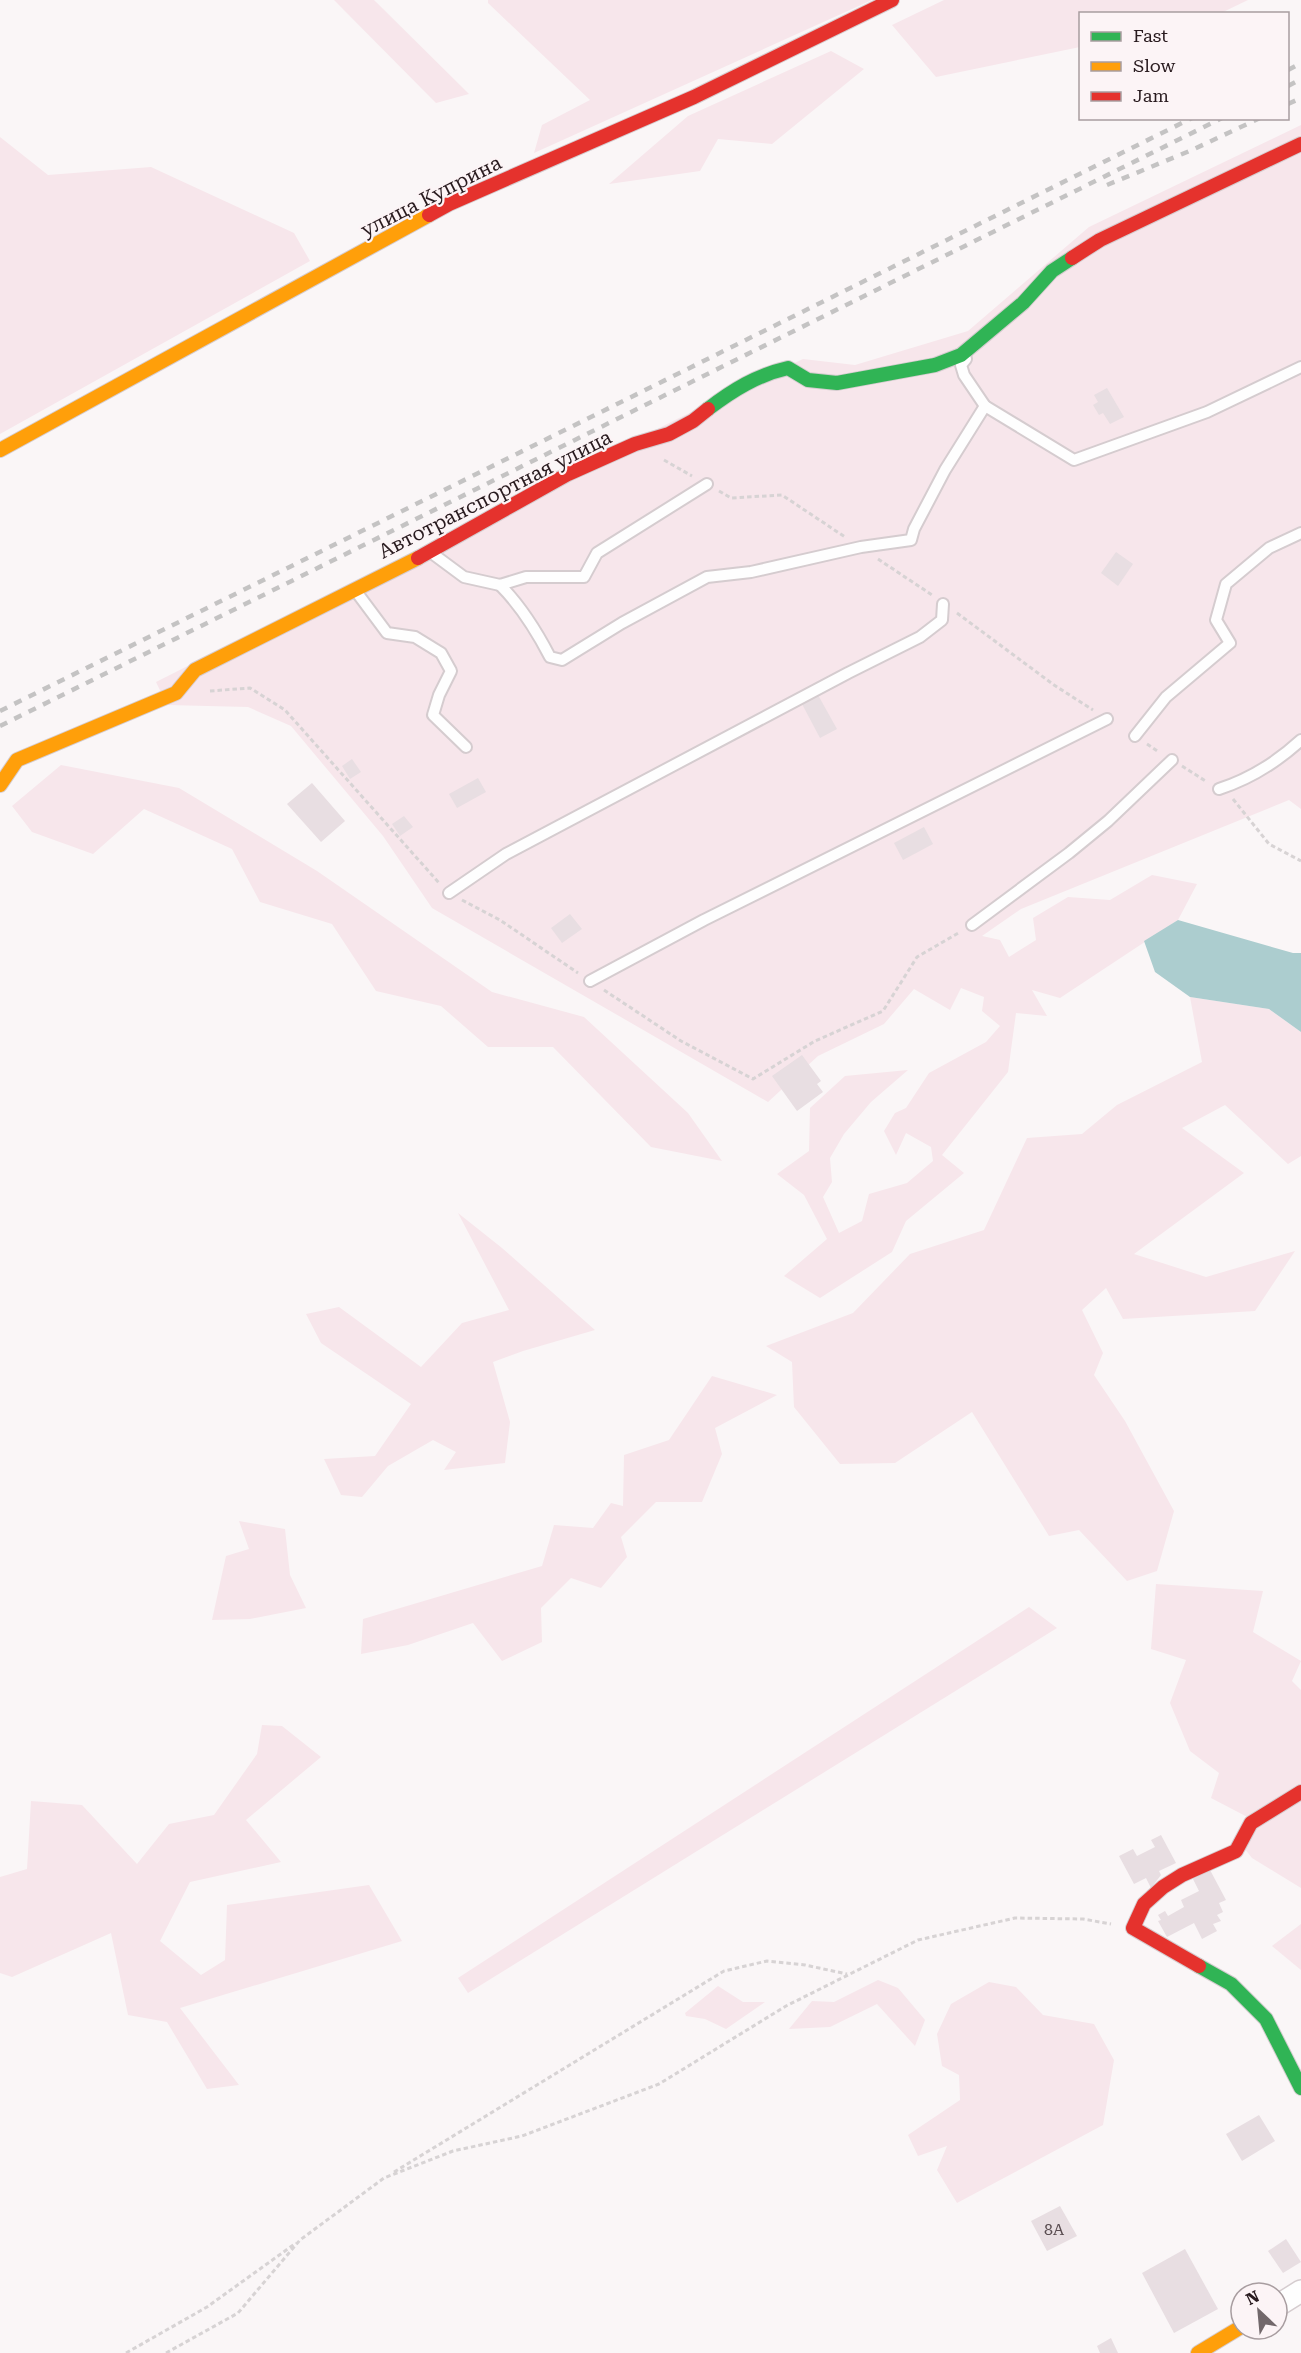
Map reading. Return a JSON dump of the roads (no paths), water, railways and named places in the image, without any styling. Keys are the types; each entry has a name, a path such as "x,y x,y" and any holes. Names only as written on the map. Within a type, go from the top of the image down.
{"street":[{"name":"улица Куприна","path":"0,450 449,204 694,97 892,0"},
{"name":"Автотранспортная улица","path":"0,785 17,760 176,693 195,670 354,588 430,552 568,474 635,444 669,434 693,421 729,393 766,373 788,368 808,380 837,383 870,379 935,365 961,355 1023,303 1052,271 1100,240 1301,144"},
{"path":"1301,1792 1251,1823 1236,1851 1182,1875 1163,1887 1144,1904 1133,1929 1231,1984 1266,2019 1301,2088"},
{"path":"1198,2353 1229,2334"}],"lane":[{"path":"978,341 962,365 964,375 985,406 1074,460 1206,412 1301,367"},
{"path":"500,585 516,601 550,657 562,660 622,623 707,578 751,572 861,547 911,540 914,529 945,470 985,406"},
{"path":"430,552 464,578 500,585 526,577 584,577 597,553 707,484"},
{"path":"1135,736 1166,697 1230,643 1216,620 1226,584 1269,548 1301,533"},
{"path":"354,588 387,633 415,637 441,653 451,671 439,695 433,715 466,747"},
{"path":"448,893 506,854 920,637 942,620 944,604"},
{"path":"590,981 704,920 1107,719"},
{"path":"1219,789 1255,774 1283,756 1301,740"},
{"path":"972,925 1069,854 1108,821 1172,760"}],"water":[{"path":"1178,920 1293,953 1301,953 1301,1032 1269,1009 1190,997 1155,972 1144,941"}],"railway":[{"path":"1289,69 1301,63"},
{"path":"1289,85 1301,79"},
{"path":"1289,104 1301,98"},
{"path":"0,711 1188,120"},
{"path":"0,726 1218,120"},
{"path":"1107,185 1192,150 1256,120"}]}
